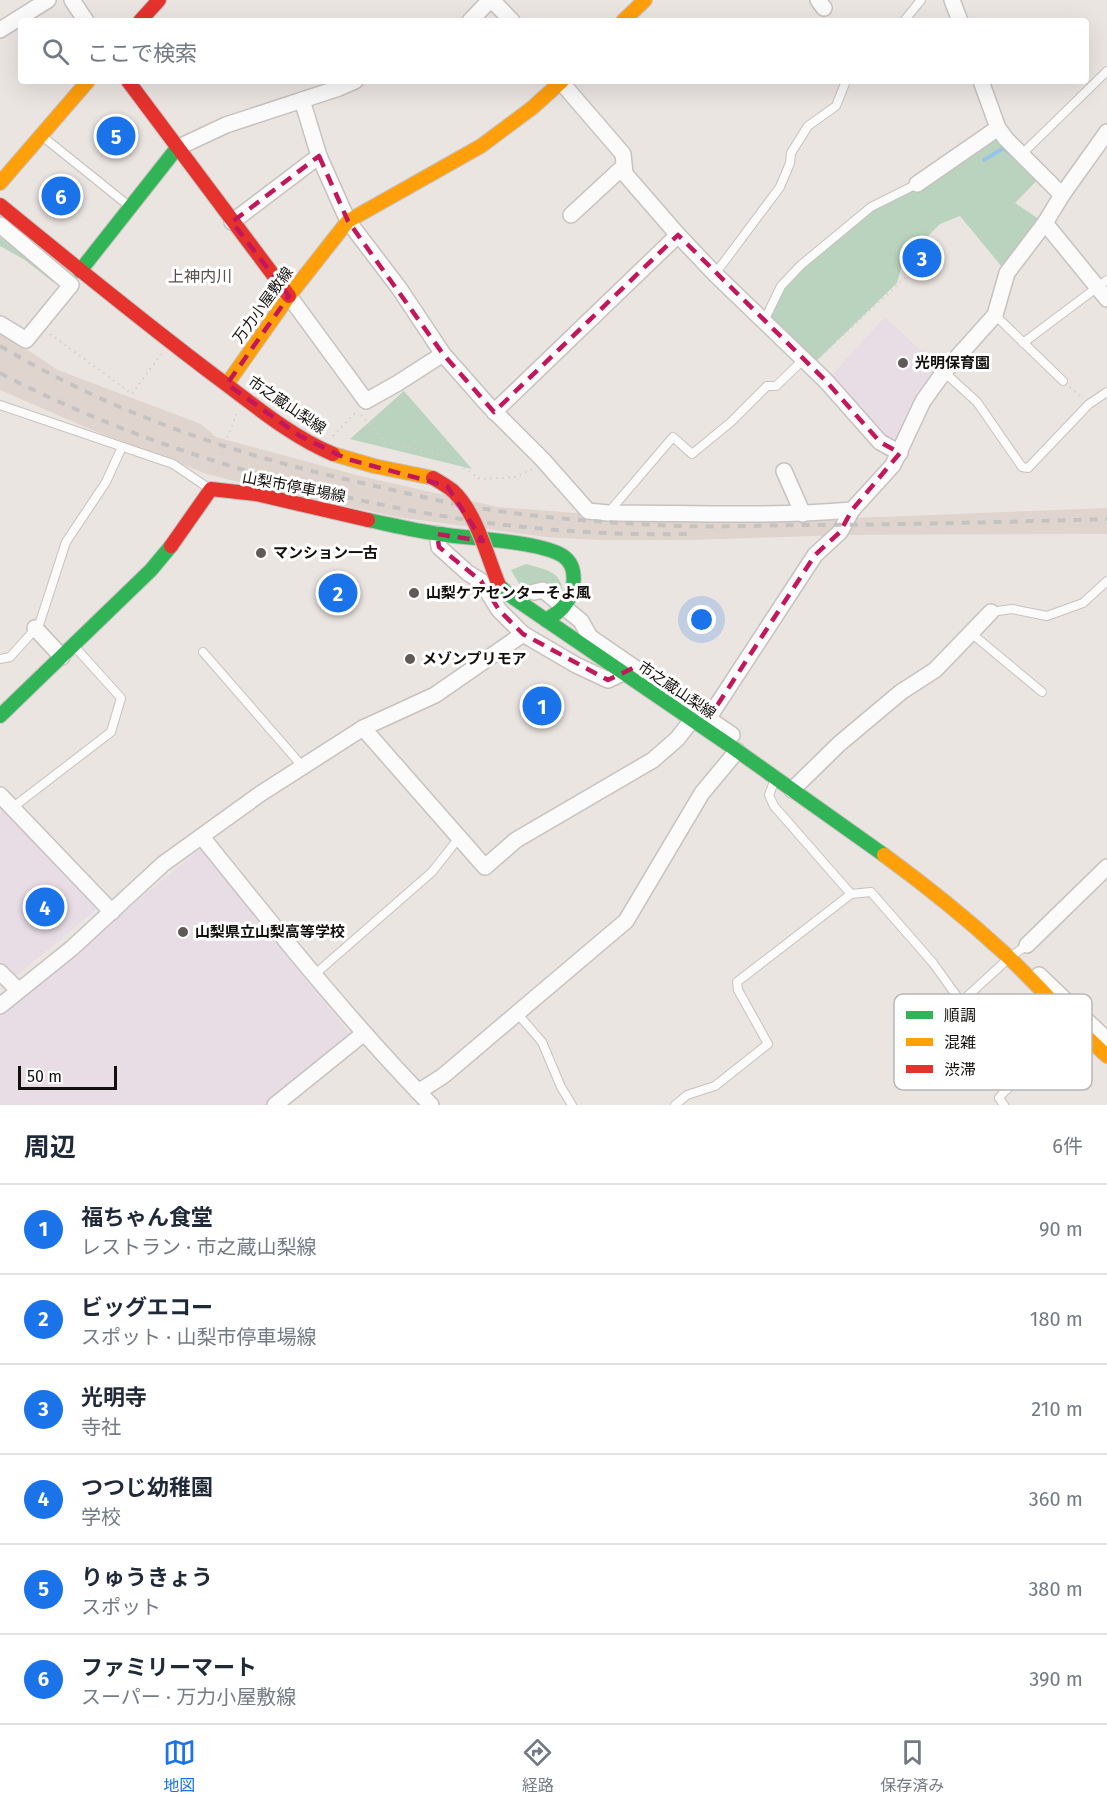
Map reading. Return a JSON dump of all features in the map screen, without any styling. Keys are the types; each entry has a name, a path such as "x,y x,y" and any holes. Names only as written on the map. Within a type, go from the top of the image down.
{"main road":[{"path":"143,18 159,0"},
{"path":"626,18 644,0"},
{"path":"0,183 85,84"},
{"path":"130,84 289,296"},
{"name":"万力小屋敷線","path":"227,384 289,296 348,221 481,146 560,84"},
{"path":"80,272 177,148"},
{"path":"0,205 80,272 227,384"},
{"name":"市之蔵山梨線","path":"227,384 319,448 347,459 433,478 447,486 457,495 472,522 499,585 508,594 623,673 701,722 775,778 796,787"},
{"path":"0,716 151,570 182,533 211,489"},
{"name":"山梨市停車場線","path":"211,489 255,494 437,534 542,549 563,557 573,570 572,592 564,606"},
{"path":"546,620 564,606"},
{"path":"1017,952 1050,994"},
{"path":"1092,1042 1107,1056"}],"street":[{"path":"19,18 48,0"},
{"path":"72,0 84,18"},
{"path":"473,18 491,0 509,18"},
{"path":"952,0 959,18"},
{"path":"0,30 18,19"},
{"path":"177,148 226,125 347,84"},
{"path":"564,84 623,154 625,174 678,235 806,364 826,381 879,442 900,453"},
{"path":"982,84 998,128 1062,195"},
{"path":"302,100 319,156 348,221 399,288 443,354 494,412 543,460 588,511 803,514 852,510"},
{"path":"917,183 998,128"},
{"path":"363,728 458,839 485,867 516,840 654,760 677,739 701,722 815,555 840,532 852,510 893,465 923,401 944,372 995,315 1006,273 1045,223 1107,132"},
{"path":"232,222 319,156"},
{"path":"571,215 624,166"},
{"path":"1045,223 1104,289"},
{"path":"0,225 71,285 26,340 0,324"},
{"path":"494,412 678,235"},
{"path":"289,296 366,401 443,354"},
{"path":"784,471 803,514"},
{"path":"437,534 439,547 468,573 481,581 499,610 523,634 576,665 608,680 623,673"},
{"path":"534,592 543,591 564,606 581,621 590,636 701,722 923,871 1017,952 1060,994"},
{"path":"796,787 848,737 901,692 934,670 991,612"},
{"path":"35,628 62,657"},
{"path":"0,1006 72,948 163,864 260,794 363,728 435,695 523,634"},
{"path":"418,1092 443,1076 626,921 702,793 737,751"},
{"path":"0,795 112,912"},
{"path":"202,837 363,1034 431,1105"},
{"path":"1017,952 1107,867"},
{"path":"0,972 18,990"},
{"path":"1092,1025 1107,1040"},
{"path":"275,1105 363,1034"}],"lane":[{"path":"906,18 921,0"},
{"path":"1022,154 1107,71"},
{"path":"715,274 780,187 790,163 790,153 808,126 836,106 845,84"},
{"path":"41,135 131,207"},
{"path":"764,321 781,286 801,265 871,207 917,183"},
{"path":"1023,343 1104,289"},
{"path":"995,315 1063,381"},
{"path":"608,513 673,437 692,454 731,422 767,386 776,386 806,364"},
{"path":"944,372 976,402 1022,467 1028,468 1089,404 1107,392"},
{"path":"0,405 173,464 211,489"},
{"path":"0,659 10,657 39,625 66,542 106,482 123,447"},
{"path":"991,612 1012,609 1047,616 1083,603 1107,581"},
{"path":"971,633 1042,692"},
{"path":"12,808 111,732 121,698 74,646"},
{"path":"203,652 303,767"},
{"path":"775,778 770,795 774,806 851,894"},
{"path":"314,975 432,872 458,839"},
{"path":"675,1105 687,1095 715,1086 768,1044 738,990 736,982 851,894 871,892 933,963 955,994"},
{"path":"970,994 1017,952"},
{"path":"517,1013 542,1042 561,1087 572,1105"},
{"path":"1004,1105 999,1098 1007,1090"}],"path":[{"path":"806,364 910,273"},
{"path":"38,325 132,394 171,341"},
{"path":"1063,381 1089,404"},
{"path":"319,448 358,410 385,442 449,458 480,479 515,477 536,468 543,460"},
{"path":"211,489 238,411"}],"highlighted area":[{"path":"319,156 348,221 443,354 494,412 678,235 826,381 880,442 900,453 852,510 840,532 815,555 709,718 635,667 608,680 523,634 499,610 481,581 439,547 437,534 483,541 447,486 347,459 300,436 227,384 289,296 232,222"}],"shaded area":[{"path":"885,317 944,372 900,453 826,381"},
{"path":"0,332 58,370 201,424 216,437 360,476 498,507 604,515 828,519 1107,508 1107,534 843,535 691,540 601,540 546,537 397,517 265,489 207,474 92,430 0,390"},
{"path":"0,805 99,907 14,978 0,963"},
{"name":"山梨県立山梨高等学校","path":"200,849 355,1040 272,1105 0,1105 0,1014"}],"green space":[{"path":"998,128 1043,174 1015,203 1045,223 1007,273 960,216 940,224 903,261 897,283 810,367 764,321 781,286 871,207 917,184"},
{"path":"0,237 55,280 53,282 25,260 0,246"},
{"path":"404,391 472,469 350,439"},
{"path":"526,564 555,575 562,585 563,593 536,586 529,590 521,587 511,570"}],"waterway":[{"path":"984,160 1004,148 1011,154"}],"railway":[{"path":"0,346 43,370 131,412 221,445 314,472 439,501 485,509 582,520 692,526 1107,519"},
{"path":"0,373 59,402 150,439 244,470 353,499 408,510 518,526 630,534 687,534"}],"traffic: fast":[{"path":"80,271 177,148"},
{"path":"368,520 431,533 522,544 563,556 573,573 573,587 568,601 556,614 546,620"},
{"path":"0,716 151,570 171,546"},
{"path":"499,585 508,594 732,747 884,855"}],"traffic: slow":[{"path":"626,18 645,0"},
{"path":"0,183 85,84"},
{"path":"227,384 289,296 348,221 481,146 532,108 559,84"},
{"path":"333,454 374,466 433,478"},
{"path":"884,855 988,938 1045,994"},
{"path":"1092,1042 1107,1056"}],"traffic: jam":[{"path":"143,18 159,0"},
{"path":"130,84 289,296"},
{"path":"0,205 134,313 258,408 287,429 333,454"},
{"path":"433,478 453,491 468,510 499,585"},
{"path":"171,546 211,489 256,494 368,520"}],"place":[{"name":"りゅうきょう","path":"116,136"},
{"name":"ファミリーマート","path":"61,196"},
{"name":"光明寺","path":"922,258"},
{"name":"光明保育園","path":"903,363"},
{"name":"マンション一古","path":"261,553"},
{"name":"ビッグエコー","path":"338,593"},
{"name":"山梨ケアセンターそよ風","path":"414,593"},
{"name":"メゾンプリモア","path":"410,659"},
{"name":"福ちゃん食堂","path":"542,706"},
{"name":"つつじ幼稚園","path":"45,907"},
{"name":"山梨県立山梨高等学校","path":"183,932"}],"district":[{"name":"上神内川","path":"200,276"}]}
